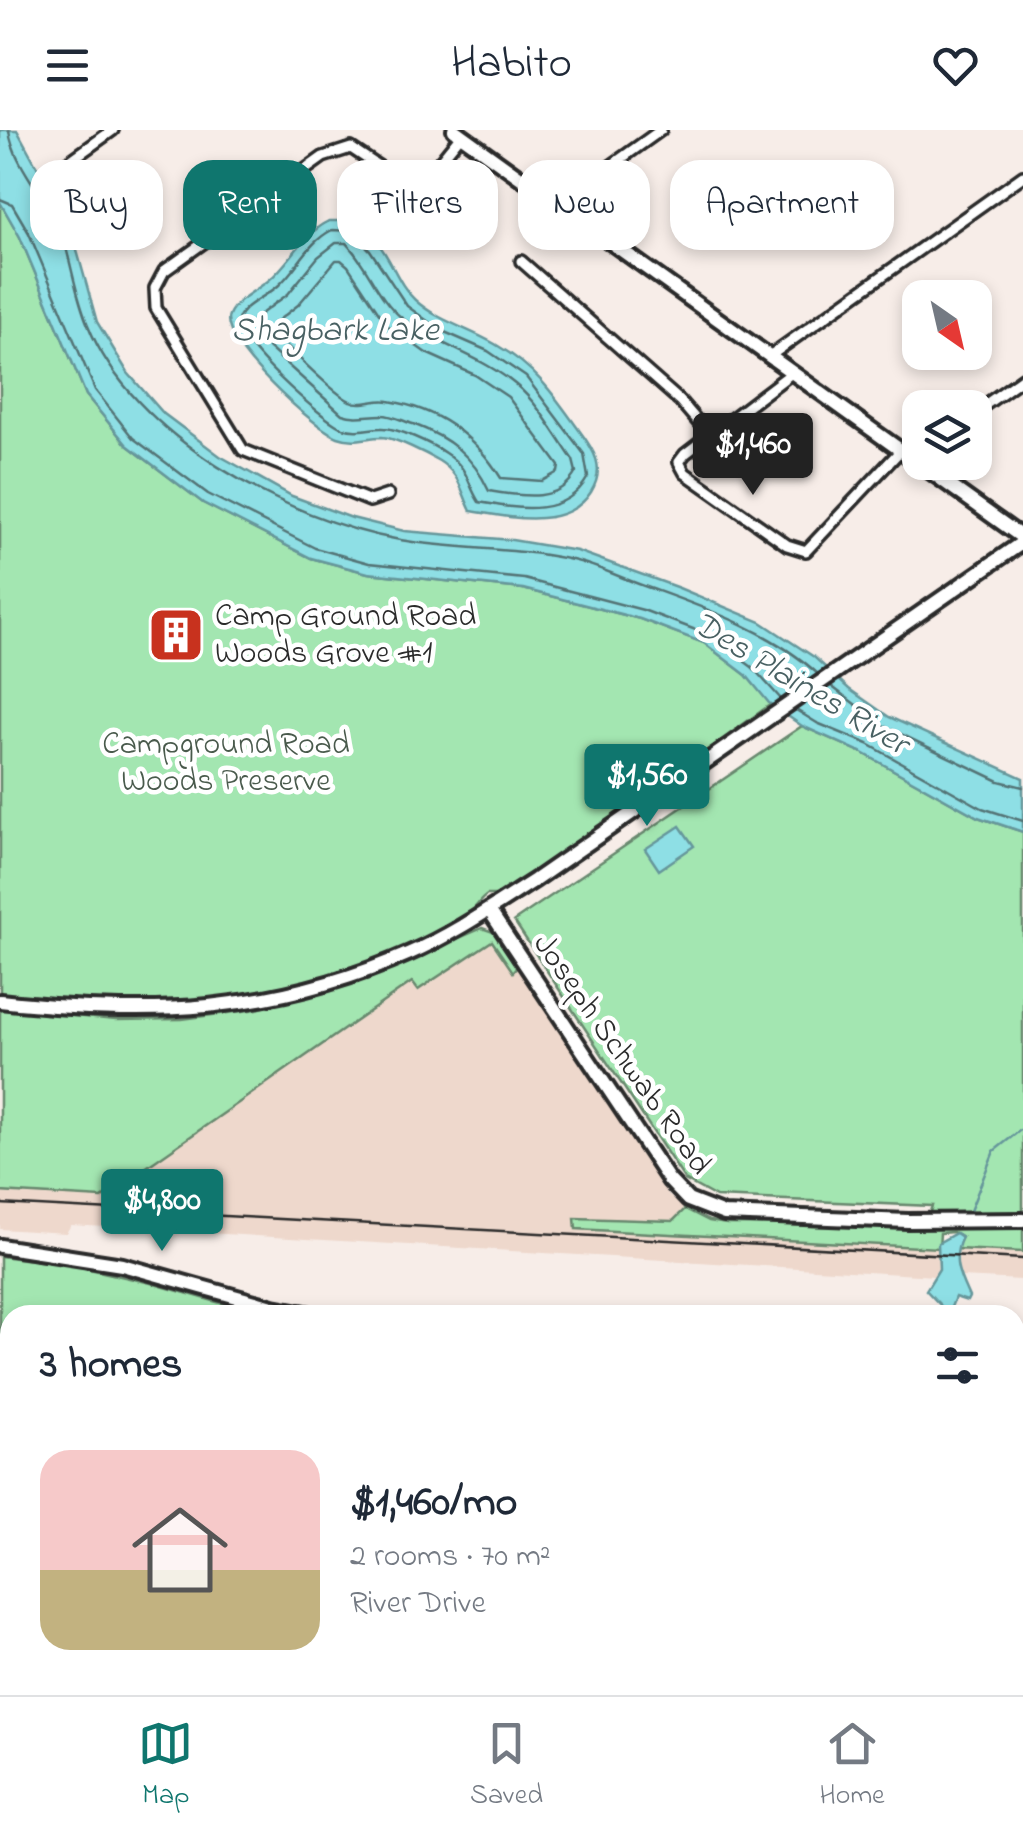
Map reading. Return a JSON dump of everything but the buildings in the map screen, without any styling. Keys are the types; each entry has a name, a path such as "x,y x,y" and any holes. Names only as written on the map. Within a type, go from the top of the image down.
{"main road":[{"path":"458,133 518,174"},
{"path":"625,250 902,446"},
{"path":"0,1001 60,1008 210,1008 269,998 364,972 440,938 488,910 1023,540 946,480"},
{"name":"Joseph Schwab Road","path":"488,910 668,1180 698,1206 735,1215 1023,1220"},
{"path":"0,1246 122,1265 262,1305"}],"street":[{"path":"71,160 113,130"},
{"path":"619,160 660,130"},
{"path":"388,495 370,502 244,450 156,308 154,288 164,271 323,157 350,148 402,182 414,185 428,176 458,133"},
{"path":"771,355 1023,176"},
{"path":"520,261 680,401 710,436"},
{"path":"794,372 682,458 679,464 686,474 787,545 806,551 902,460"},
{"path":"992,400 1023,378"}],"shaded area":[{"path":"496,933 669,1196 685,1209 673,1221 576,1218 576,1229 939,1248 935,1276 71,1225 66,1233 0,1229 0,1192 195,1203 195,1187 160,1185 148,1166 450,955"},
{"path":"956,1249 1023,1252 1023,1280 960,1277"}],"green space":[{"name":"Campground Road Woods Preserve","path":"0,202 20,237 86,395 127,445 203,503 311,558 368,573 523,589 640,619 704,643 746,675 771,704 560,857 499,895 487,895 469,913 438,932 378,958 304,981 218,997 132,1003 0,995"},
{"path":"802,726 863,753 978,817 1023,832 1023,1213 929,1214 932,1206 716,1197 685,1180 514,921"},
{"path":"482,928 496,933 518,966 513,972 492,941 418,990 412,982 102,1198 0,1192 0,1009 116,1020 182,1019 257,1009 371,976"},
{"path":"685,1209 709,1221 727,1224 1023,1227 1023,1252 956,1249 962,1237 953,1232 940,1233 939,1248 576,1229 575,1218 673,1221"},
{"path":"0,1256 72,1265 227,1305 0,1305"}],"water":[{"name":"Des Plaines River","path":"0,130 17,130 33,160 30,160 30,250 77,250 97,322 128,373 164,414 220,456 292,496 352,518 404,531 512,540 577,551 761,622 814,657 849,689 889,717 1023,778 1023,832 978,817 863,753 802,726 769,703 746,675 704,643 640,619 523,589 368,573 311,558 203,503 127,445 86,395 20,237 0,202"},
{"name":"Shagbark Lake","path":"337,221 337,250 383,250 415,300 509,353 542,382 596,459 598,475 591,492 580,504 552,517 471,511 456,477 439,461 388,438 338,437 309,418 252,363 230,327 232,309 277,273 297,250 317,250 320,227"},
{"path":"680,826 694,846 659,870 645,849"},
{"path":"956,1233 962,1237 958,1267 967,1301 955,1297 952,1305 940,1305 926,1290 939,1269 938,1243"}],"waterway":[{"path":"970,1211 994,1151 1023,1128"}],"railway":[{"path":"0,1204 1023,1259"}],"place":[{"name":"Camp Ground Road Woods Grove #1","path":"176,635"}]}
